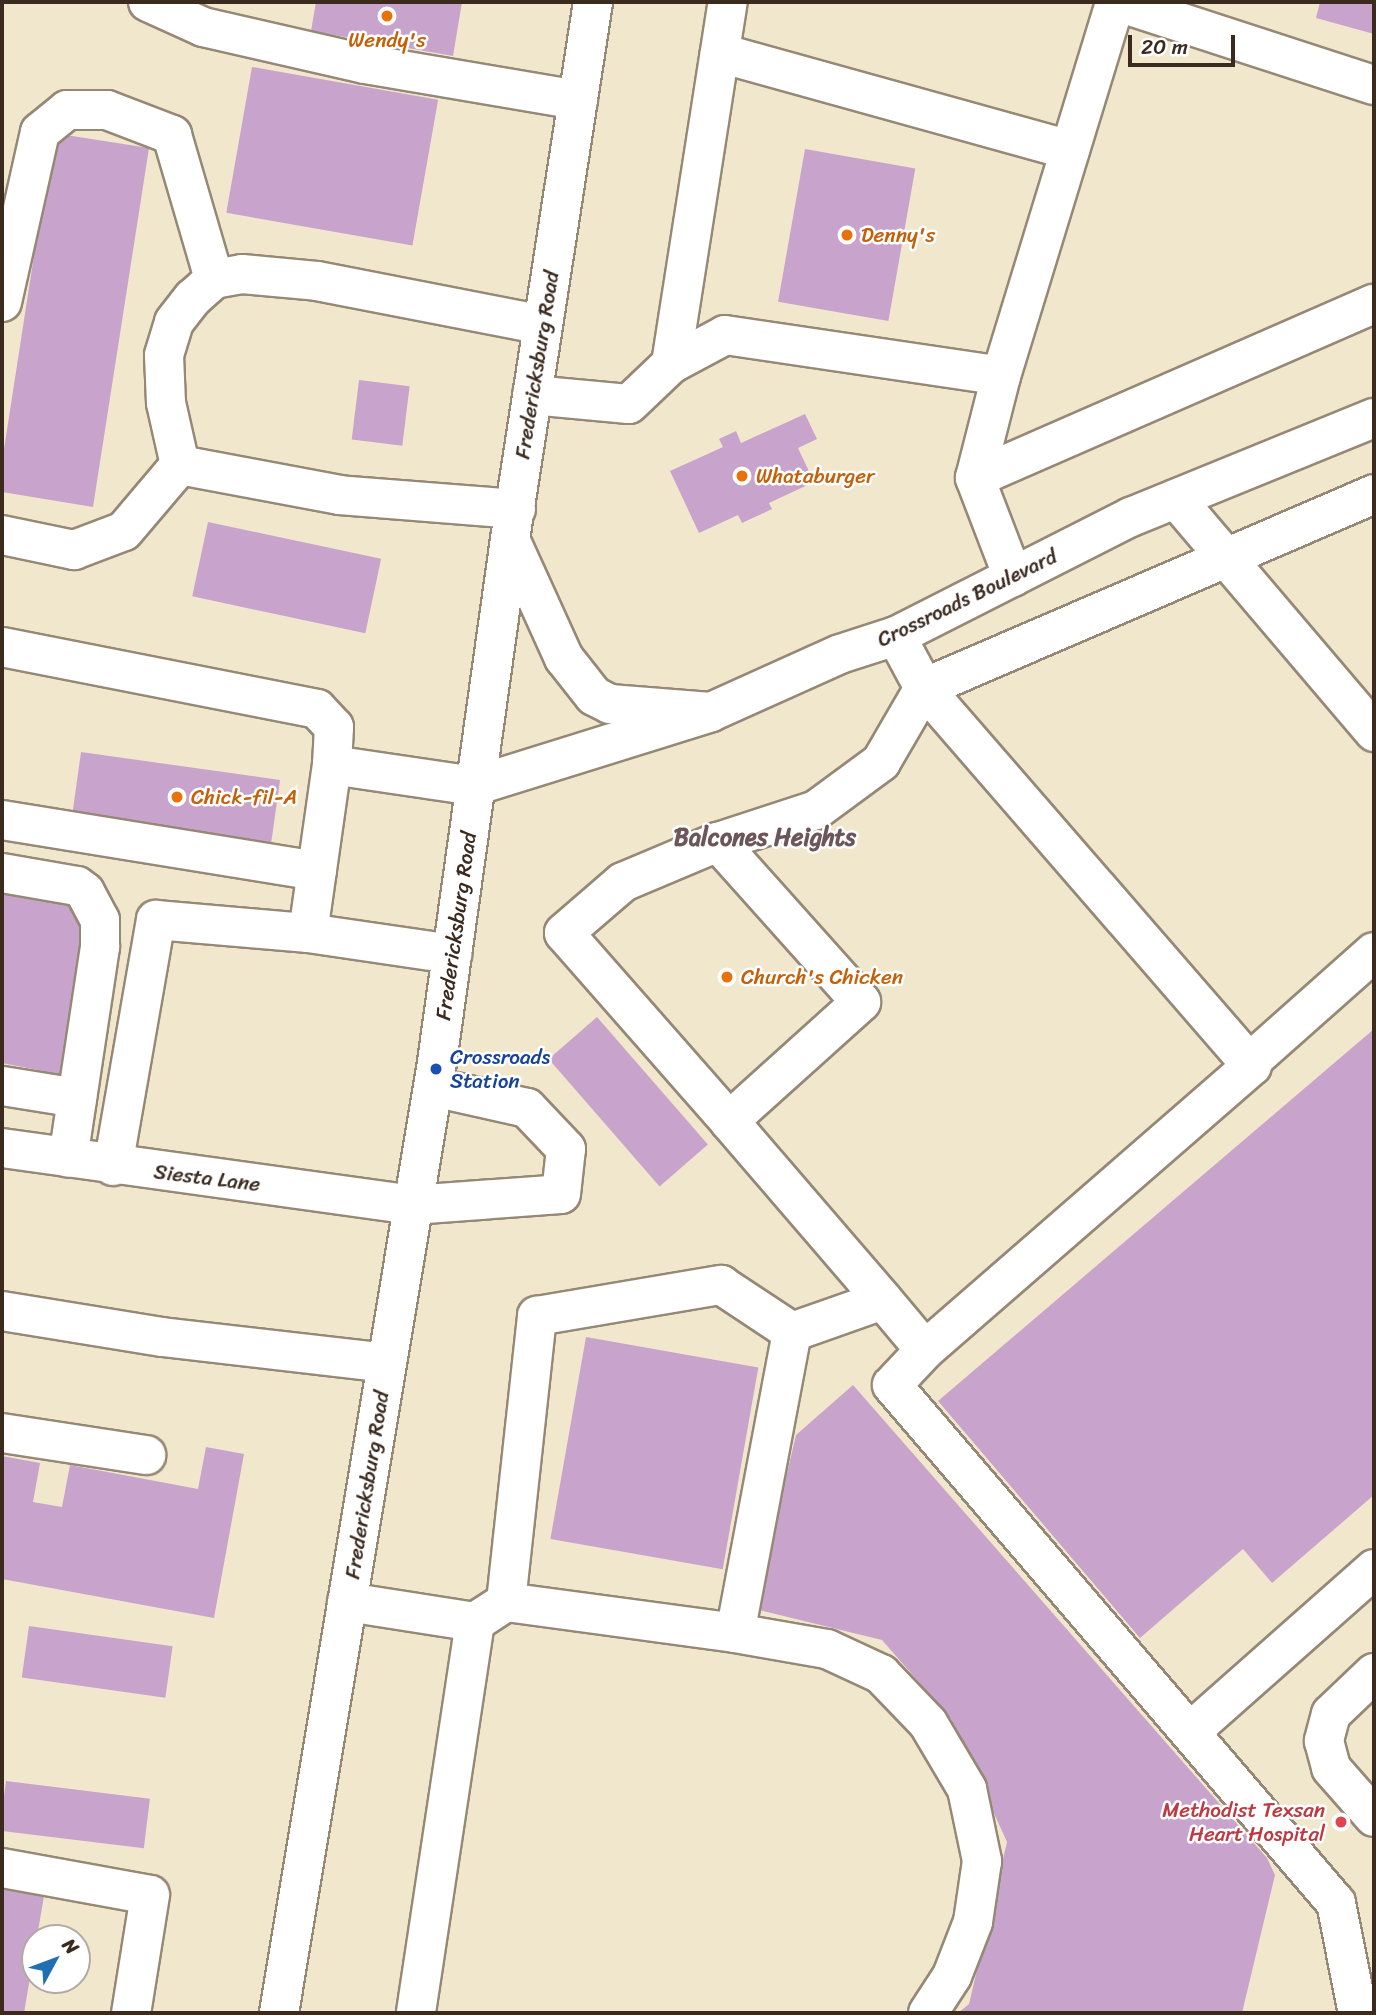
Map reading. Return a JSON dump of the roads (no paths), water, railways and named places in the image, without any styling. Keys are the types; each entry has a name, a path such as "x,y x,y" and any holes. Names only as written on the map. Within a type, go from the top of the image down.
{"main road":[{"path":"148,2 203,27 352,61 578,100"},
{"name":"Fredericksburg Road","path":"279,2013 433,1087 474,786 591,2"},
{"path":"671,364 727,2"},
{"path":"1013,577 975,478 1001,376 1117,2 1374,85"},
{"path":"720,52 1070,150"},
{"path":"2,302 40,132 67,110 107,110 172,135 214,279"},
{"path":"180,465 166,403 164,355 174,322 214,279 242,274 317,281 543,325"},
{"path":"975,478 1374,304"},
{"path":"532,395 629,404 671,364 725,335 1001,376"},
{"name":"Crossroads Boulevard","path":"474,786 711,712 840,654 896,636 1176,499 1374,418"},
{"path":"180,465 513,524 564,658 594,696 610,704 711,712"},
{"path":"2,535 74,550 124,531 180,465"},
{"path":"925,1350 564,933 623,882 718,842 816,810 881,762 924,688 1374,494"},
{"path":"1176,499 1374,732"},
{"path":"896,636 924,688 1252,1066 925,1350 892,1385 1336,1903 1358,2013"},
{"path":"3,653 317,709 334,727 332,765 308,933"},
{"path":"332,765 474,786"},
{"path":"2,820 317,871"},
{"path":"718,842 861,1002 729,1121"},
{"path":"2,873 77,887 85,892 100,920 100,947 68,1158"},
{"path":"113,1166 156,920 308,933 452,954"},
{"path":"1249,1063 1374,953"},
{"path":"2,1086 77,1098"},
{"name":"Siesta Lane","path":"2,1148 113,1166 412,1205 561,1194 566,1149 527,1108 433,1087"},
{"path":"416,2013 490,1612 537,1315 721,1285 792,1332"},
{"path":"792,1332 883,1300"},
{"path":"2,1311 162,1337 387,1363"},
{"path":"735,1633 792,1332"},
{"path":"2,1433 146,1455"},
{"path":"1190,1732 1374,1569"},
{"path":"347,1602 735,1633 827,1649 881,1674 928,1723 967,1789 982,1861 973,1922 952,1976 928,2013"},
{"path":"1374,1673 1331,1714 1324,1741 1331,1768 1374,1817"},
{"path":"2,1868 150,1895 131,2013"}],"place":[{"name":"Wendy's","path":"387,16"},
{"name":"Denny's","path":"847,235"},
{"name":"Whataburger","path":"742,476"},
{"name":"Chick-fil-A","path":"177,797"},
{"name":"Church's Chicken","path":"727,977"},
{"name":"Crossroads Station","path":"436,1069"},
{"name":"Methodist Texsan Heart Hospital","path":"1341,1822"}],"district":[{"name":"Balcones Heights","path":"765,838"}]}
